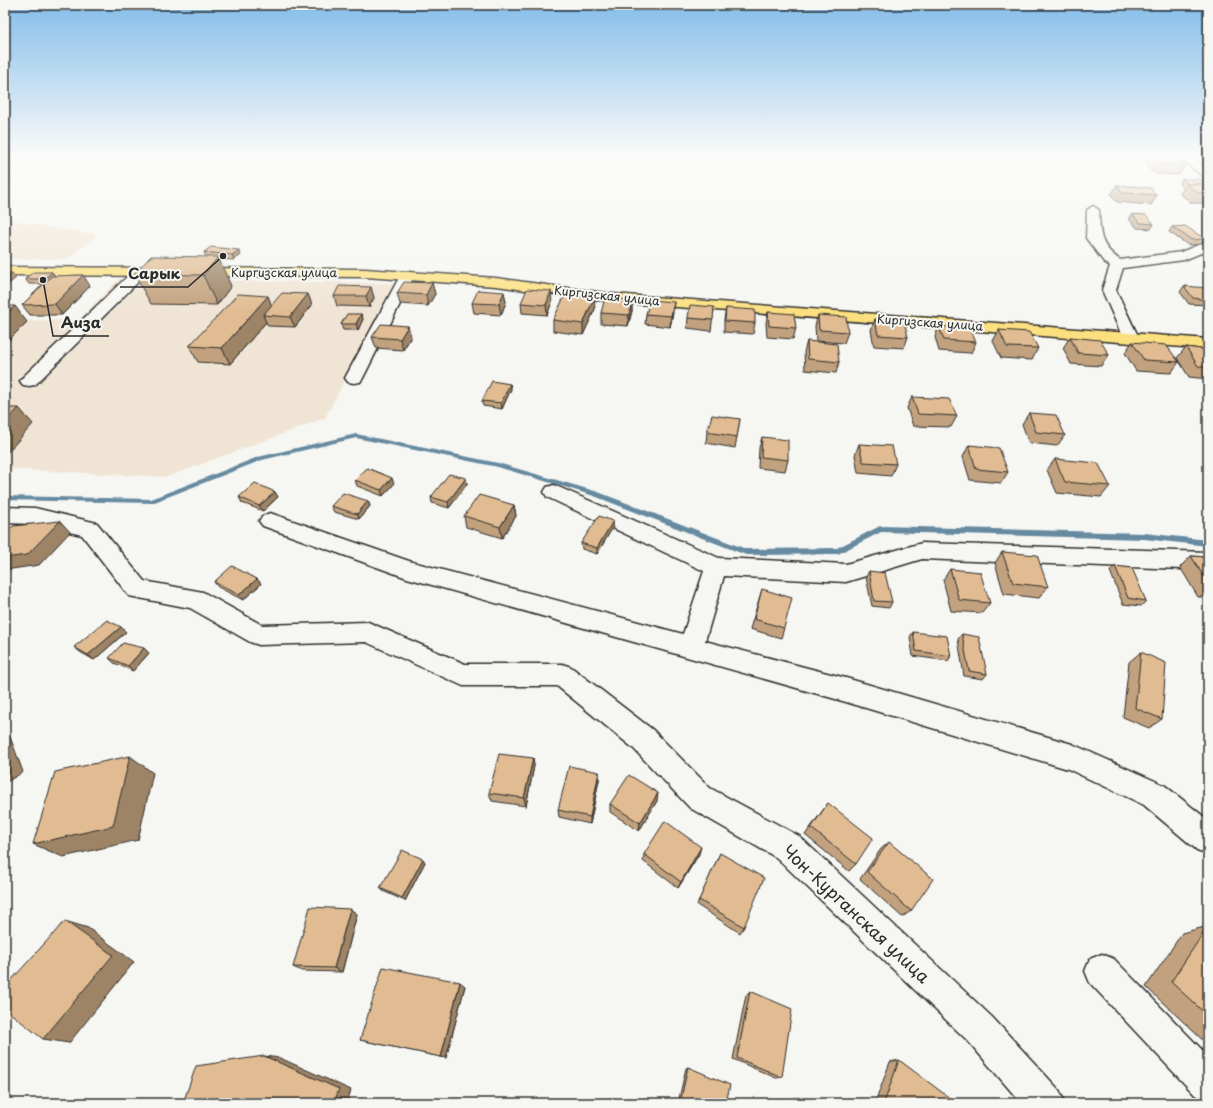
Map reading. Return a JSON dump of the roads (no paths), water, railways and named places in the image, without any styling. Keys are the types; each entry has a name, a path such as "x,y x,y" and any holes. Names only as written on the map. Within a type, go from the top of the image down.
{"main road":[{"name":"Киргизская улица","path":"5,271 365,273 496,282 613,298 1208,344"}],"street":[{"path":"1093,210 1094,238 1109,259 1117,265 1184,256 1208,245"},
{"path":"1117,265 1109,290 1131,338"},
{"path":"29,381 140,272"},
{"path":"354,378 407,276"},
{"path":"554,492 716,567 846,573 922,551 1208,561"},
{"name":"Чон-Курганская улица","path":"5,515 35,516 89,529 137,589 195,599 260,635 368,632 463,675 562,675 643,739 700,798 788,848 980,1029 1046,1103"},
{"path":"270,521 406,570 846,690 1072,757 1154,795 1208,839"},
{"path":"691,647 716,567"},
{"path":"1102,971 1208,1082"}],"waterway":[{"path":"5,498 152,501 260,458 356,436 498,465 596,494 746,552 838,551 880,529 1144,536 1208,543"}],"place":[{"name":"Сарык","path":"223,256"},
{"name":"Аиза","path":"43,280"}]}
